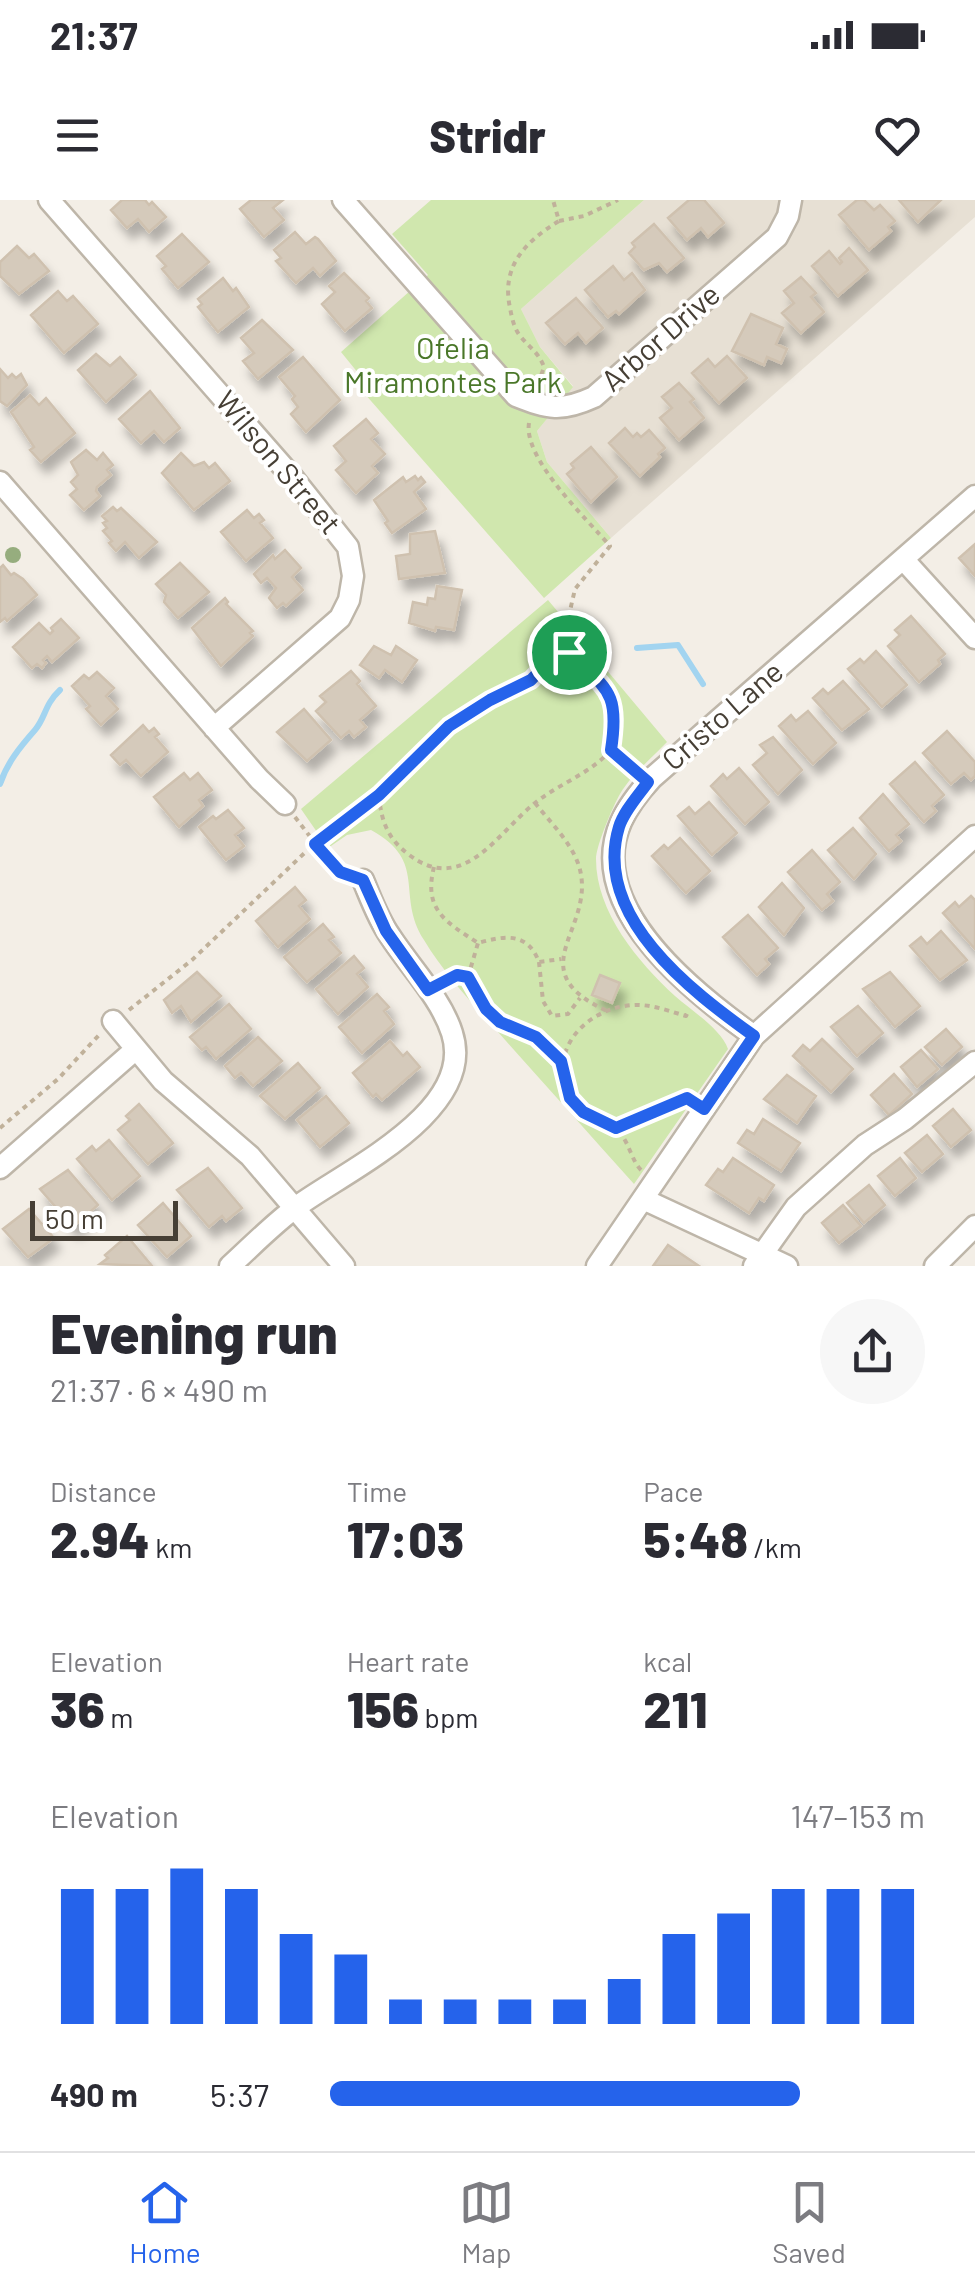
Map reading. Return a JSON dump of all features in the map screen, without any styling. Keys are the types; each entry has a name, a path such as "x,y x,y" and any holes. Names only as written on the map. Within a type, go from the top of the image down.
{"street":[{"name":"Wilson Street","path":"48,200 254,433 348,547 353,576 349,600 340,618 214,728"},
{"path":"343,200 516,396 532,402"},
{"name":"Arbor Drive","path":"532,402 542,407 570,408 594,396 776,237 788,216 791,200"},
{"path":"0,482 285,804"},
{"path":"975,496 904,558 975,638"},
{"name":"Cristo Lane","path":"754,1036 698,994 668,965 628,914 618,886 614,857 619,825 648,782 904,558"},
{"path":"597,1266 754,1036 975,836"},
{"path":"230,1266 295,1208 407,1132 448,1086 454,1038 446,1017 386,931 363,880"},
{"path":"113,1021 163,1081 250,1156 344,1266"},
{"path":"0,1168 136,1049"},
{"path":"758,1260 796,1207 975,1062"},
{"path":"643,1199 758,1260 787,1266"},
{"path":"936,1266 975,1226"}],"path":[{"path":"553,200 559,221"},
{"path":"379,795 380,814 387,832 411,857 434,866 462,864 494,846 534,803 593,770 611,750 614,707 604,683 569,652 569,615 575,589 610,546 542,466 527,432 544,367 540,355 520,336 512,320 508,274 525,246 559,221 584,216 618,200"},
{"path":"0,1128 58,1079 113,1021 192,960 315,844 379,795 449,726 531,680 548,662 576,646"},
{"path":"611,750 648,782"},
{"path":"534,803 568,844 579,866 582,902 561,959 565,973 581,997 607,1011"},
{"path":"285,804 340,872 363,880"},
{"path":"434,866 430,883 432,902 443,919 478,943"},
{"path":"478,943 502,936 518,937 529,944 539,962 543,1001 552,1016 568,1014 581,997"},
{"path":"478,943 468,977 486,1009 500,1022 536,1037 561,1061 570,1098 583,1112 616,1128 628,1144 637,1168"},
{"path":"539,962 561,959"},
{"path":"428,990 457,975 468,977"},
{"path":"561,1061 571,1038 582,1026 607,1011 630,1005 650,1006 686,1016"},
{"path":"616,1128 687,1098 704,1109"}],"shaded area":[{"path":"644,200 975,200 975,217 611,538 547,462 537,431 573,386 540,347 521,309"}],"green space":[{"name":"Ofelia Miramontes Park","path":"431,200 644,200 521,309 540,347 573,387 537,431 547,462 611,538 544,598 364,393 367,384 341,352 428,275 392,234"},
{"path":"548,600 667,742 630,780 609,816 596,859 603,898 622,935 647,968 713,1027 728,1049 634,1184 433,954 416,923 400,854 371,830 347,835 328,848 301,809"}],"building":[{"path":"122,200 145,200 149,205 152,202 166,217 149,232 138,219 127,228 111,210"},
{"path":"251,200 283,200 273,208 284,220 264,237 240,209"},
{"path":"689,200 704,200 724,223 708,237 701,228 687,240 668,218"},
{"path":"857,200 864,200 874,210 880,205 895,221 888,227 891,231 869,250 839,215"},
{"path":"899,200 941,200 918,222"},
{"path":"654,224 684,258 667,272 659,263 644,270 629,253 635,247 632,243"},
{"path":"295,232 306,244 318,239 336,261 320,276 313,268 296,283 276,261 281,258 274,250"},
{"path":"182,234 209,262 178,288 157,256"},
{"path":"17,246 29,258 34,254 49,271 19,294 0,276 0,262"},
{"path":"849,248 868,270 838,296 812,266 829,251 840,264 839,258"},
{"path":"613,266 624,280 632,273 645,290 619,314 616,311 608,317 585,290"},
{"path":"344,273 369,298 366,301 372,308 345,331 322,304 335,292 329,286"},
{"path":"801,277 816,293 811,297 824,312 801,333 782,313 794,303 784,291"},
{"path":"223,278 233,291 236,288 249,307 218,332 198,307 202,304 198,299"},
{"path":"58,291 67,301 73,296 98,324 64,353 31,315"},
{"path":"576,298 603,328 586,343 578,333 565,344 546,323"},
{"path":"751,314 783,328 776,344 787,349 781,363 767,357 764,365 732,351"},
{"path":"262,320 293,350 258,379 243,361 254,353 241,338"},
{"path":"96,354 110,366 120,357 136,375 106,402 78,370"},
{"path":"727,356 747,378 719,403 692,373 708,359 715,367"},
{"path":"303,357 340,400 306,432 291,414 298,407 292,399 295,396 279,377"},
{"path":"0,369 8,378 21,374 27,385 7,406 0,401"},
{"path":"679,383 704,418 679,440 660,418 672,408 662,397"},
{"path":"150,391 180,428 164,442 154,431 141,443 119,419"},
{"path":"30,395 39,405 46,398 75,433 41,462 30,450 34,447 11,412"},
{"path":"366,419 378,433 371,439 385,454 372,466 378,473 356,493 336,470 346,461 334,446"},
{"path":"625,428 633,437 637,433 641,437 649,430 665,448 640,476 609,443"},
{"path":"591,447 617,477 591,502 567,474 574,468 571,464"},
{"path":"86,450 97,460 103,453 113,465 107,470 111,475 97,487 100,496 84,510 70,495 77,489 71,482 78,475 71,462"},
{"path":"181,453 194,466 204,462 209,468 215,463 230,481 194,510 162,473"},
{"path":"415,476 425,482 414,492 426,509 392,533 374,500 403,477 406,482"},
{"path":"113,507 117,511 121,508 157,542 139,558 125,542 116,551 109,543 112,541 103,531 107,521 102,516"},
{"path":"247,510 254,518 259,514 264,520 260,523 273,538 246,561 221,532"},
{"path":"435,531 445,573 399,579 396,556 410,554 410,534"},
{"path":"975,544 975,576 959,558"},
{"path":"285,550 301,568 292,577 303,590 286,606 283,603 277,608 269,598 276,588 267,578 261,583 254,574 273,555 275,559"},
{"path":"180,563 209,592 178,618 164,602 166,595 156,584"},
{"path":"3,565 37,595 7,621 5,618 0,622 0,568"},
{"path":"437,586 462,590 454,630 436,627 435,631 409,623 413,602 427,605 428,598 435,599"},
{"path":"225,598 253,636 221,666 192,628"},
{"path":"911,616 945,654 938,660 940,664 919,682 888,646 900,635 895,630"},
{"path":"61,619 79,638 52,662 47,656 42,668 37,664 32,668 13,647 39,623 50,634"},
{"path":"374,646 391,655 396,646 417,660 402,682 385,670 379,678 360,665"},
{"path":"876,651 907,685 882,707 848,669 860,659 864,663"},
{"path":"351,671 376,706 360,720 366,727 354,737 349,731 341,738 316,711 326,702 320,696"},
{"path":"97,672 114,688 106,696 118,709 101,725 72,686 84,675 89,679"},
{"path":"843,681 869,709 842,730 813,698 823,689 828,694"},
{"path":"304,709 331,740 307,761 277,732"},
{"path":"808,711 836,743 813,764 779,726 791,715 796,721"},
{"path":"143,725 149,732 154,728 159,734 155,737 168,752 141,776 126,760 120,765 111,755"},
{"path":"947,731 975,762 975,776 971,780 964,773 951,784 923,753"},
{"path":"773,737 802,770 778,794 753,765 767,753 760,745"},
{"path":"915,762 944,795 932,806 936,811 924,822 890,784"},
{"path":"739,768 769,802 745,824 711,786 723,774 727,779"},
{"path":"184,773 190,780 198,773 212,790 199,800 203,806 179,827 154,797"},
{"path":"883,794 909,824 896,835 901,841 889,851 860,818"},
{"path":"709,802 737,833 712,855 678,816 689,807 695,814"},
{"path":"228,810 244,828 235,835 244,846 226,860 199,827"},
{"path":"853,828 876,854 854,879 828,850"},
{"path":"680,838 710,871 686,893 652,856"},
{"path":"812,850 840,882 827,894 833,901 822,910 788,872"},
{"path":"782,883 804,908 784,935 759,907"},
{"path":"295,887 306,900 299,906 310,919 278,947 256,921"},
{"path":"971,896 975,900 975,949 943,913 955,902 959,907"},
{"path":"748,915 778,948 765,959 769,964 757,975 723,937"},
{"path":"323,924 334,937 329,940 341,953 307,982 284,957"},
{"path":"941,931 967,960 940,980 910,946 921,937 927,944"},
{"path":"354,956 364,968 357,974 368,987 338,1014 316,989"},
{"path":"197,972 221,996 191,1022 181,1006 172,1013 164,1000"},
{"path":"890,972 920,1006 895,1027 863,989"},
{"path":"600,975 620,983 612,1003 592,995"},
{"path":"377,994 389,1007 384,1011 394,1024 362,1053 339,1027"},
{"path":"229,1004 251,1029 216,1059 190,1037"},
{"path":"858,1006 883,1033 857,1056 831,1027"},
{"path":"946,1029 962,1047 942,1065 925,1047"},
{"path":"258,1037 282,1061 253,1086 241,1073 235,1078 225,1066"},
{"path":"822,1039 853,1069 831,1092 793,1056 803,1045 810,1051"},
{"path":"390,1041 420,1067 382,1100 376,1094 373,1097 353,1073"},
{"path":"921,1050 938,1069 917,1087 901,1067"},
{"path":"298,1063 320,1088 285,1119 260,1096"},
{"path":"894,1074 912,1094 889,1115 871,1095"},
{"path":"787,1075 816,1096 797,1123 764,1099"},
{"path":"326,1096 349,1123 320,1147 297,1120"},
{"path":"139,1104 173,1143 148,1164 118,1130 130,1120 126,1116"},
{"path":"953,1109 971,1130 951,1147 933,1126"},
{"path":"763,1119 800,1143 781,1171 738,1143 747,1130 754,1134"},
{"path":"927,1135 943,1154 922,1172 905,1153"},
{"path":"109,1140 140,1176 112,1200 77,1159 92,1146 96,1151"},
{"path":"733,1158 774,1185 764,1201 759,1198 749,1213 706,1185"},
{"path":"900,1158 916,1178 895,1196 878,1176"},
{"path":"208,1168 242,1208 226,1221 222,1216 209,1227 177,1190"},
{"path":"68,1170 98,1205 73,1227 40,1189"},
{"path":"869,1185 885,1205 864,1223 847,1203"},
{"path":"163,1203 191,1236 167,1257 138,1225"},
{"path":"843,1205 861,1226 839,1243 822,1223"},
{"path":"29,1209 54,1238 28,1257 3,1229"},
{"path":"127,1236 152,1266 100,1264"},
{"path":"668,1245 699,1266 653,1266"}],"waterway":[{"path":"637,648 678,645 703,684"},
{"path":"0,784 10,762 60,690"}],"route":[{"path":"569,652 604,683 614,707 611,750 632,764 648,782 619,825 614,857 618,886 628,914 668,965 698,994 754,1036 704,1109 687,1098 616,1128 583,1112 570,1098 561,1061 536,1037 500,1022 486,1009 468,977 457,975 428,990 386,931 363,880 340,872 315,844 379,795 449,726 531,680 548,662 569,652"}]}
